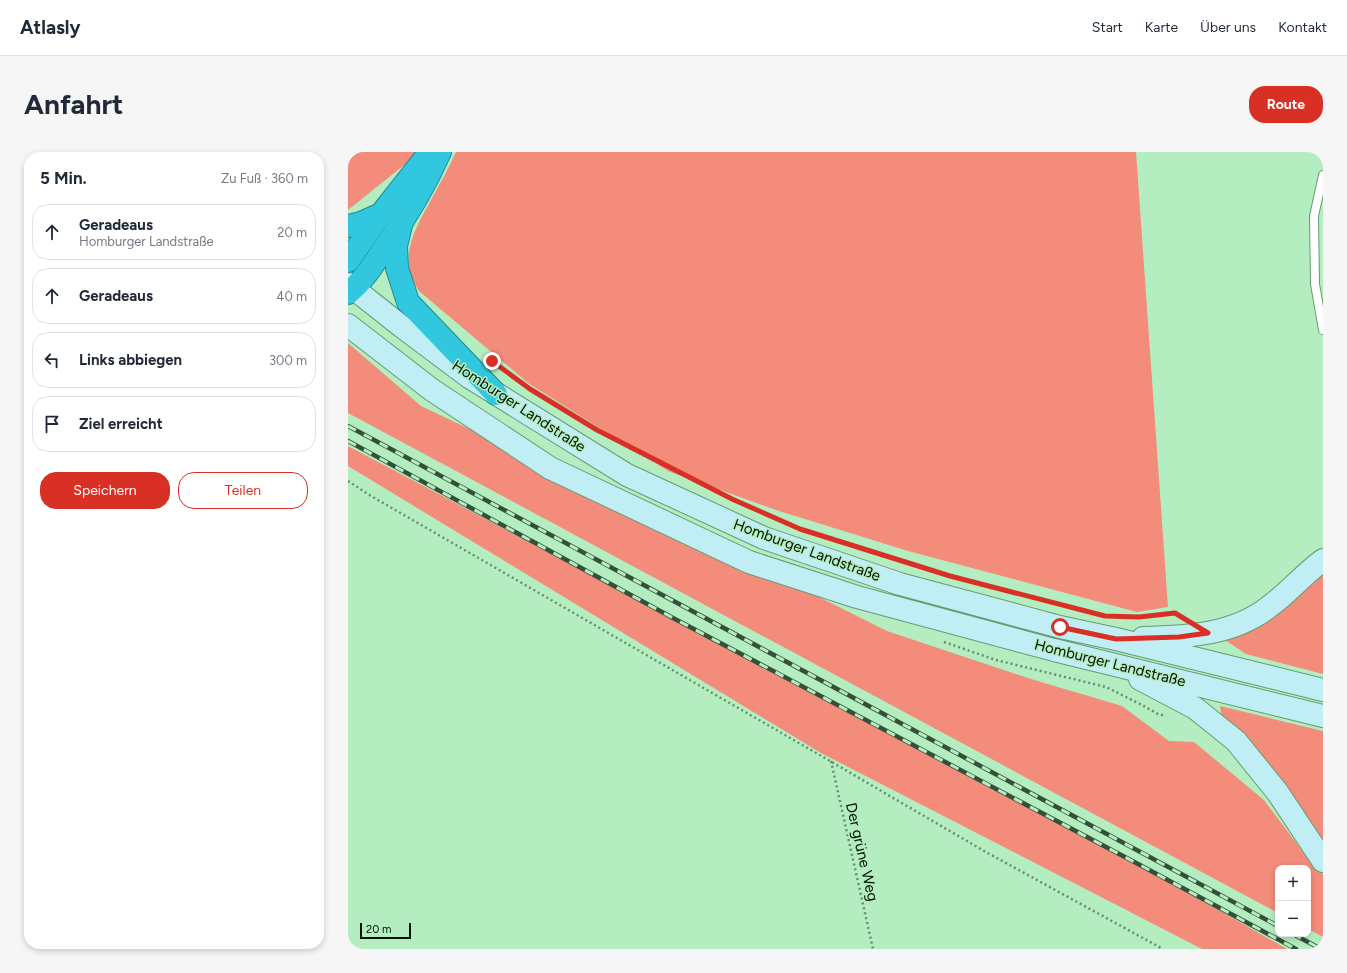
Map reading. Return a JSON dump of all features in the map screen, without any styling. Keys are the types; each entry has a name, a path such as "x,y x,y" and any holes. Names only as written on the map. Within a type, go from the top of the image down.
{"highway":[{"path":"348,261 381,214 430,152"},
{"path":"350,288 362,280 401,225 427,181 440,152"},
{"path":"348,226 360,223 381,214"},
{"path":"401,225 396,246 397,268 408,302 496,394"}],"main road":[{"name":"Homburger Landstraße","path":"350,288 469,377 626,475 764,538 900,584 1060,627 1116,639 1323,690"},
{"name":"Homburger Landstraße","path":"348,325 432,390 550,468 749,562 857,598 1111,664 1323,716"},
{"path":"1116,639 1192,636 1241,624 1270,607 1323,560"},
{"path":"1111,664 1196,708 1236,741 1278,793 1323,861"}],"lane":[{"path":"1323,175 1314,216 1315,284 1323,330"}],"path":[{"path":"492,361 530,389 597,430 732,499 800,529"},
{"path":"348,481 371,496 984,851 1163,949"},
{"path":"829,538 943,574"},
{"path":"1023,595 1090,612"},
{"path":"1098,614 1105,616 1139,617 1175,613 1182,617"},
{"name":"Der grüne Weg","path":"830,761 873,949"}],"shaded area":[{"path":"348,152 417,152 408,162 348,210"},
{"path":"456,152 1136,152 1168,607 1137,612 908,551 776,510 668,471 528,383 419,291 412,278 409,266 411,242 420,220"},
{"path":"348,343 421,406 749,562 887,631 1031,679 1122,706 1169,741 1194,742 1264,800 1315,868 1323,874 1323,937 1311,931 1311,865 1275,865 1275,911 348,413"},
{"path":"348,446 1140,865 1287,949 1202,949 821,753 348,466"},
{"path":"1323,569 1323,674 1246,654 1225,640 1279,612"},
{"path":"1220,706 1323,731 1323,844 1222,719"}],"railway":[{"path":"348,426 1275,924"},
{"path":"348,441 673,618 1296,949"},
{"path":"1299,937 1321,949"}],"route":[{"path":"492,361 530,389 597,430 732,499 800,529 950,576 1105,616 1139,617 1175,613 1208,633 1166,638 1116,639 1060,627"}]}
